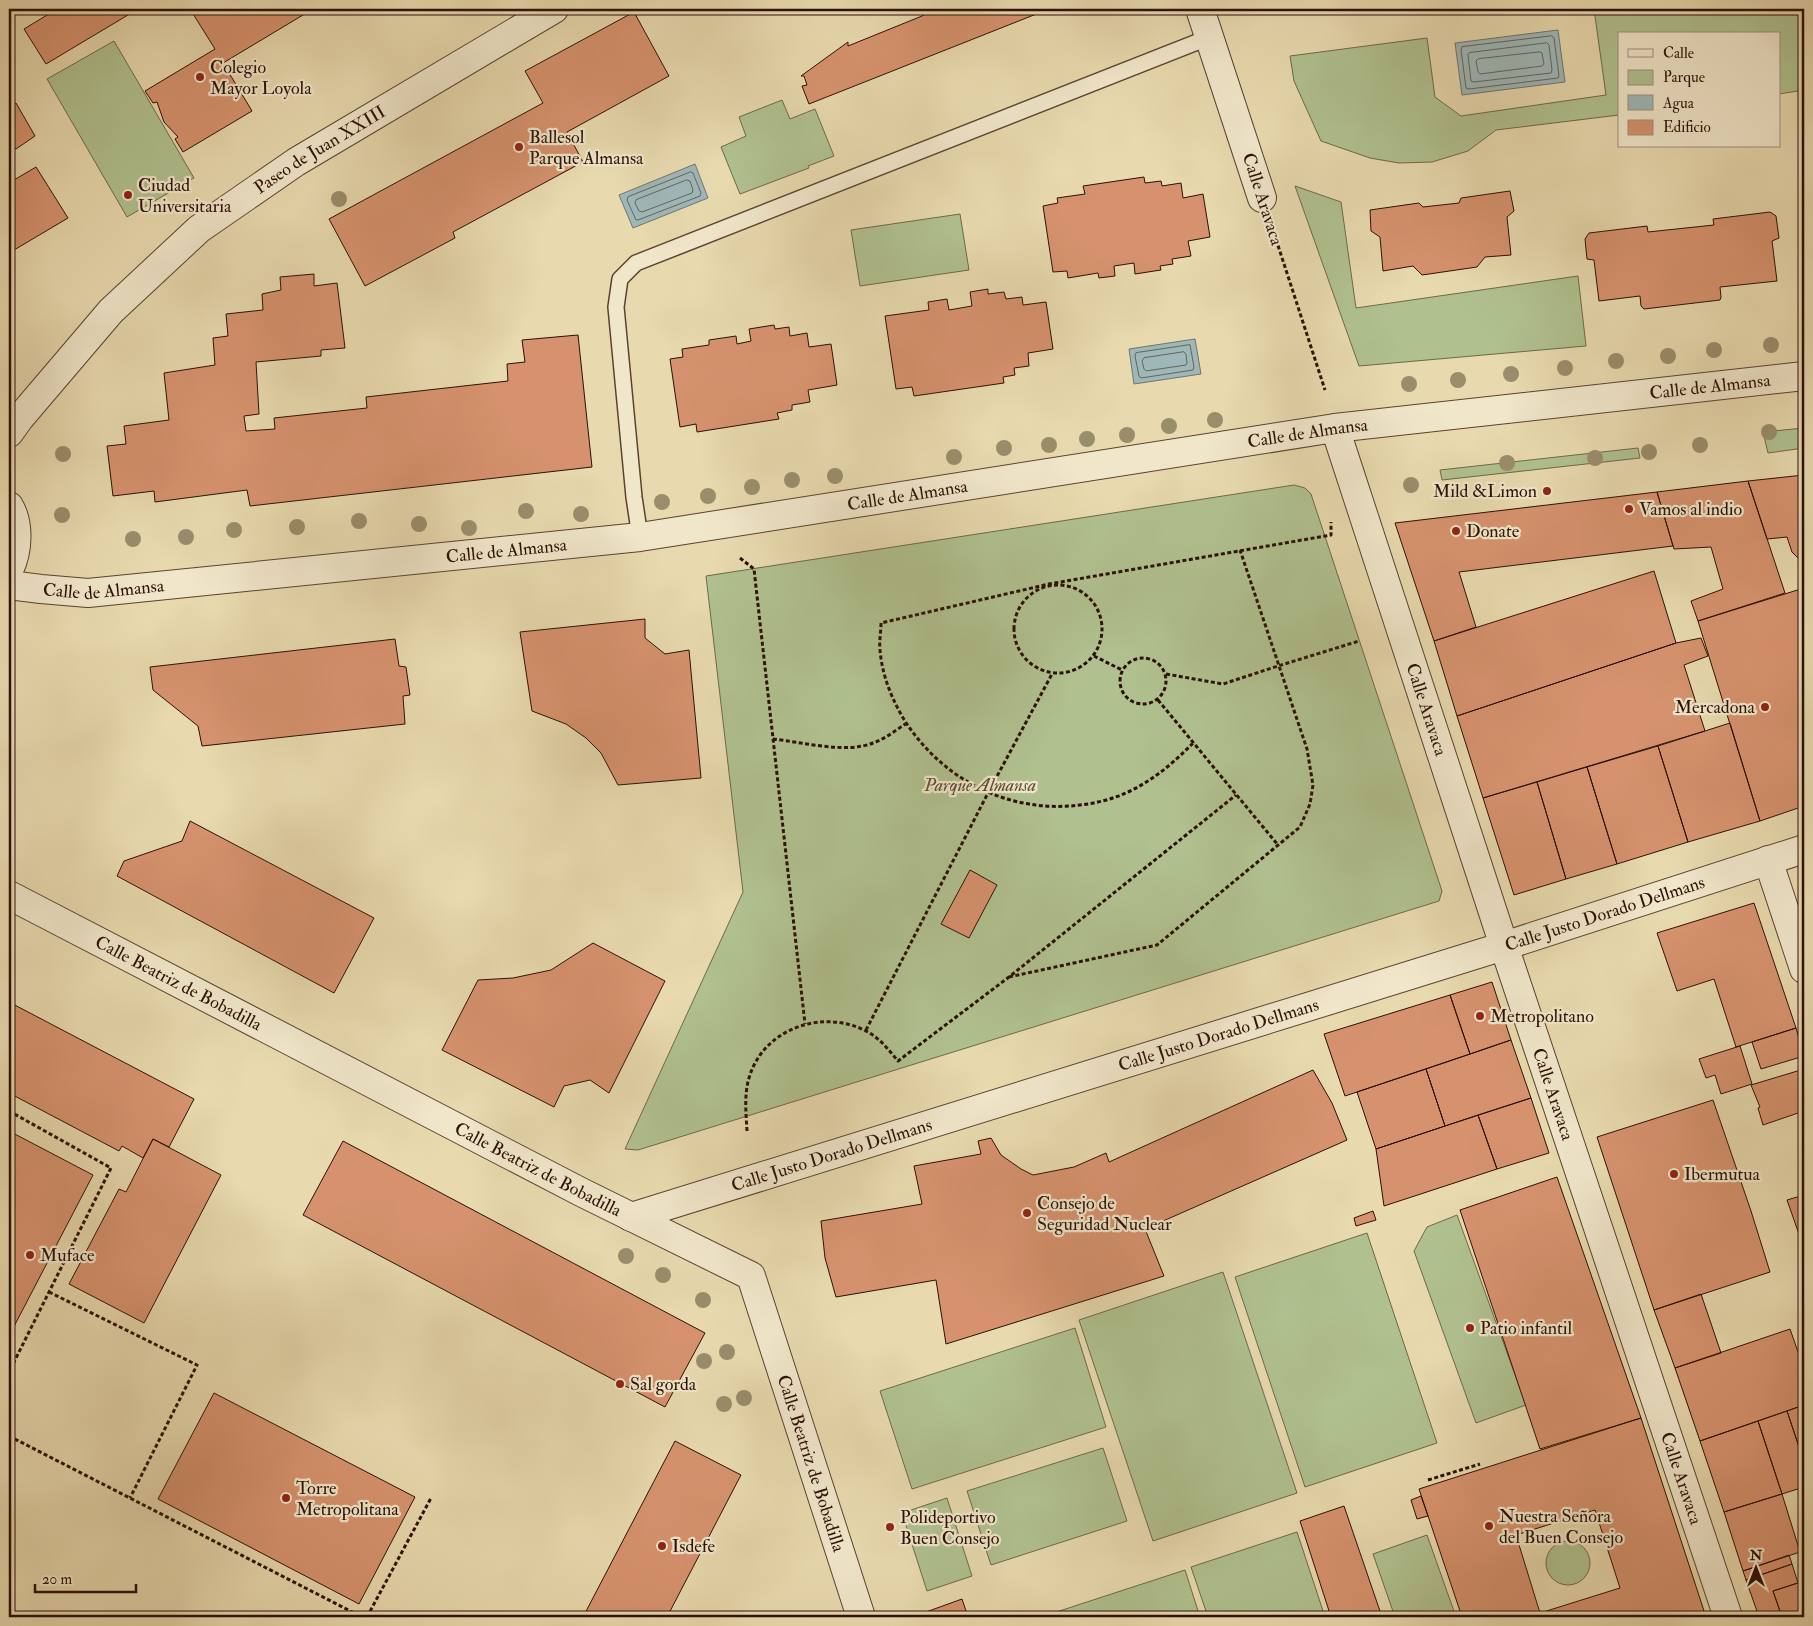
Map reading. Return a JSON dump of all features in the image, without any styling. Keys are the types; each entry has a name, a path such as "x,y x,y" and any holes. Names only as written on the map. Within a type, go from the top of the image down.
{"street":[{"name":"Paseo de Juan XXIII","path":"9,433 111,311 199,229 296,162 554,9"},
{"name":"Calle Aravaca","path":"1200,9 1262,198"},
{"name":"Calle de Almansa","path":"9,585 41,590 88,593 640,538 1335,428 1804,376"},
{"name":"Calle Aravaca","path":"1335,428 1504,946 1728,1617"},
{"path":"9,506 17,536 13,561 9,570"},
{"name":"Calle Justo Dorado Dellmans","path":"631,1217 1504,946 1804,849"},
{"path":"1768,860 1804,969"},
{"name":"Calle Beatriz de Bobadilla","path":"9,895 631,1217 751,1276 861,1617"}],"lane":[{"path":"640,538 634,497 616,307 620,279 636,263 1210,37"}],"path":[{"name":"Calle Aravaca","path":"1262,198 1325,390"},
{"path":"1193,743 1173,764 1150,780 1125,793 1099,802 1070,806 1042,806 1014,802 988,793 960,778 935,759 914,736 898,709 886,680 880,650 881,623 1049,584 1331,535 1330,517"},
{"path":"1009,977 1157,945 1300,827 1310,804 1313,785 1307,749 1240,550"},
{"path":"740,558 754,568 805,1024"},
{"path":"1049,584 1070,586 1090,596 1101,614 1103,636 1094,656 1083,667 1068,673 1052,674 1032,666 1018,650 1013,630 1017,610 1030,593 1049,584"},
{"path":"1166,674 1223,684 1359,642"},
{"path":"1094,656 1122,670"},
{"path":"1146,657 1159,663 1166,674 1167,684 1164,693 1158,700 1143,705 1128,699 1120,685 1122,670 1132,660 1146,657"},
{"path":"866,1030 988,793 1052,674"},
{"path":"1158,700 1278,845"},
{"path":"773,739 854,747 874,743 907,724"},
{"path":"747,1131 745,1096 749,1076 758,1059 770,1043 786,1032 805,1024 826,1021 846,1023 866,1030 884,1043 898,1061 1009,977 1236,795"},
{"path":"9,1111 111,1168 9,1372"},
{"path":"49,1292 197,1364 130,1498"},
{"path":"9,1436 362,1617"},
{"path":"1428,1480 1480,1464"},
{"path":"367,1617 431,1498"}],"green space":[{"path":"1594,9 1804,9 1804,90 1780,94 1780,32 1618,32 1618,115 1496,130 1468,151 1432,162 1399,163 1370,158 1321,141 1294,81 1290,56 1427,38 1435,97 1461,116 1606,95"},
{"path":"114,41 194,178 127,217 47,79"},
{"path":"782,100 790,119 815,109 834,156 808,166 809,168 740,194 721,147 746,136 739,117"},
{"path":"1295,186 1341,202 1356,308 1578,276 1586,346 1359,366"},
{"path":"960,214 969,270 860,286 851,230"},
{"path":"1804,428 1804,448 1768,453 1763,432"},
{"path":"1638,448 1640,458 1442,480 1440,470"},
{"name":"Parque Almansa","path":"1294,485 1305,488 1311,494 1442,891 1439,901 638,1150 625,1149 743,892 706,576"},
{"name":"Patio infantil","path":"1457,1215 1526,1405 1476,1423 1414,1251 1427,1227"},
{"path":"1367,1233 1437,1443 1305,1487 1235,1277"},
{"path":"1223,1272 1297,1493 1153,1541 1079,1320"},
{"path":"1075,1328 1106,1427 912,1489 880,1391"},
{"path":"1103,1448 1127,1521 991,1565 967,1491"},
{"path":"947,1498 972,1576 927,1591 902,1513"},
{"path":"1297,1532 1325,1617 1208,1617 1191,1567"},
{"path":"1427,1535 1456,1617 1395,1617 1373,1554"},
{"path":"1568,1541 1580,1545 1586,1551 1590,1563 1586,1575 1580,1581 1568,1585 1556,1581 1550,1575 1546,1563 1550,1551 1556,1545"},
{"path":"1185,1570 1200,1617 1041,1617"}],"water":[{"path":"1558,30 1565,82 1462,95 1455,43"},
{"path":"695,164 708,198 633,228 619,195"},
{"path":"1195,339 1201,374 1134,384 1129,349"}],"building":[{"path":"57,9 138,9 46,64 24,29"},
{"name":"Colegio Mayor Loyola","path":"190,9 313,9 223,63 252,111 183,152 175,139 178,137 164,122 157,102 153,103 145,91 215,49"},
{"path":"932,9 933,12 937,9 1049,9 809,104 802,86 807,85 804,76 801,76 848,42 848,46 922,16"},
{"name":"Ballesol Parque Almansa","path":"634,12 669,76 567,132 583,162 453,232 455,238 365,286 329,219 543,103 525,71"},
{"path":"16,103 35,136 9,152 9,107"},
{"path":"36,167 68,218 9,253 9,183"},
{"path":"1144,177 1145,183 1161,181 1162,186 1181,183 1183,198 1203,194 1210,237 1188,241 1191,256 1172,259 1173,264 1160,266 1161,270 1135,274 1134,263 1114,266 1115,276 1099,278 1098,273 1068,278 1067,271 1053,272 1043,206 1058,203 1057,198 1085,194 1083,186"},
{"path":"1510,191 1514,211 1507,217 1511,255 1485,257 1477,267 1422,275 1413,266 1383,271 1380,237 1371,231 1370,210 1419,203 1423,207 1459,203 1461,198"},
{"path":"1770,212 1776,216 1779,238 1772,241 1777,281 1720,287 1720,300 1644,309 1641,306 1640,296 1599,301 1594,260 1587,259 1585,239 1589,233 1647,226 1648,232 1714,225 1713,219"},
{"path":"314,274 314,286 337,283 345,348 321,350 321,356 256,362 259,414 244,416 246,431 275,429 274,418 367,408 366,397 508,381 507,364 525,362 522,340 578,335 592,467 250,506 247,490 155,502 154,491 113,496 107,446 126,444 124,426 169,420 164,373 215,365 213,338 228,336 226,314 263,310 262,294 281,290 280,277"},
{"path":"988,289 988,294 1004,292 1006,299 1022,297 1023,305 1046,302 1053,349 1028,353 1029,366 1014,368 1015,375 1003,377 1004,383 914,396 912,387 896,389 885,316 929,310 928,302 947,299 949,310 972,306 970,292"},
{"path":"774,325 775,329 789,327 790,336 807,333 809,347 831,344 837,385 808,390 810,402 792,405 792,410 777,413 779,419 697,432 696,424 680,427 670,359 683,357 682,349 709,345 709,340 736,336 737,344 751,341 749,329"},
{"path":"1804,475 1804,560 1799,559 1792,552 1787,537 1767,539 1748,481"},
{"path":"1748,481 1785,593 1698,621 1691,601 1723,589 1711,547 1674,549 1657,492"},
{"path":"1657,492 1673,546 1459,572 1476,627 1434,641 1395,523"},
{"path":"1654,571 1676,643 1457,716 1434,641"},
{"name":"Mercadona","path":"1804,588 1804,806 1760,821 1698,621"},
{"path":"645,619 645,638 665,654 689,650 701,778 618,785 601,753 586,738 566,724 532,711 520,632"},
{"path":"1701,638 1708,656 1684,665 1705,731 1483,798 1457,716 1676,643"},
{"path":"395,639 399,666 406,667 410,695 403,696 405,724 202,746 198,726 153,690 150,667"},
{"path":"1730,723 1760,821 1688,842 1658,746"},
{"path":"1658,746 1688,842 1617,864 1587,767"},
{"path":"1587,767 1617,864 1566,879 1537,782"},
{"path":"1537,782 1566,879 1514,895 1483,798"},
{"path":"190,821 374,918 334,993 117,876 124,861 182,841"},
{"path":"970,870 997,885 969,938 941,924"},
{"path":"1754,903 1796,1028 1736,1047 1714,979 1677,991 1657,933"},
{"path":"593,943 665,981 609,1093 590,1080 564,1086 554,1107 442,1050 478,980 513,978 551,970"},
{"path":"1492,982 1511,1040 1470,1054 1450,995"},
{"path":"1450,995 1470,1054 1345,1096 1324,1034"},
{"path":"9,1002 194,1099 169,1147 153,1139 143,1158 122,1146 119,1151 9,1093"},
{"path":"1796,1028 1804,1056 1761,1069 1752,1042"},
{"path":"1511,1040 1531,1098 1445,1126 1426,1069"},
{"path":"1740,1046 1752,1084 1721,1094 1715,1075 1706,1078 1699,1059"},
{"path":"1426,1069 1445,1126 1376,1149 1357,1092"},
{"path":"1804,1069 1804,1111 1763,1125 1758,1108 1760,1107 1751,1085"},
{"name":"Consejo de Seguridad Nuclear","path":"1313,1070 1332,1103 1347,1140 1145,1229 1164,1276 946,1344 936,1280 836,1297 825,1258 821,1221 922,1204 914,1166 981,1154 978,1141 991,1138 1001,1155 1033,1175 1074,1167 1106,1153 1109,1162"},
{"path":"1531,1098 1549,1153 1497,1169 1478,1115"},
{"name":"Ibermutua","path":"1713,1100 1770,1272 1654,1310 1597,1137"},
{"path":"1478,1115 1497,1169 1384,1206 1376,1149"},
{"name":"Muface","path":"9,1131 93,1175 9,1336"},
{"path":"153,1139 221,1175 144,1323 69,1284 119,1189 126,1192"},
{"path":"343,1141 705,1333 665,1407 303,1215"},
{"path":"1557,1177 1641,1418 1540,1449 1460,1210"},
{"path":"1804,1195 1804,1236 1800,1237 1787,1200"},
{"path":"1373,1211 1376,1220 1356,1226 1354,1218"},
{"path":"1804,1277 1804,1294 1799,1279"},
{"path":"1701,1294 1721,1353 1675,1368 1654,1310"},
{"path":"1790,1329 1804,1369 1804,1405 1700,1441 1675,1368"},
{"name":"Torre Metropolitana","path":"214,1393 415,1497 359,1604 158,1499"},
{"path":"1804,1405 1804,1462 1787,1411"},
{"path":"1787,1411 1804,1462 1804,1487 1782,1494 1758,1421"},
{"name":"Nuestra Señora del Buen Consejo","path":"1641,1418 1706,1617 1462,1617 1419,1489","holes":["1595,1510 1620,1588 1540,1613 1516,1535"]},
{"path":"1758,1421 1782,1494 1724,1512 1700,1441"},
{"name":"Isdefe","path":"675,1441 741,1475 667,1617 583,1617"},
{"path":"1782,1494 1800,1552 1743,1571 1724,1512"},
{"path":"1421,1496 1428,1516 1417,1519 1411,1500"},
{"path":"1344,1506 1382,1617 1331,1617 1300,1521"},
{"path":"1789,1555 1792,1564 1746,1580 1743,1571"},
{"path":"1792,1564 1798,1583 1773,1591 1782,1617 1759,1617 1746,1580"},
{"path":"1804,1581 1804,1617 1782,1617 1773,1591"},
{"path":"962,1599 968,1617 928,1617 926,1612"}],"place":[{"name":"Colegio Mayor Loyola","path":"200,77"},
{"name":"Ballesol Parque Almansa","path":"519,147"},
{"name":"Ciudad Universitaria","path":"128,195"},
{"name":"Mild &Limon","path":"1547,491"},
{"name":"Vamos al indio","path":"1629,509"},
{"name":"Donate","path":"1456,531"},
{"name":"Mercadona","path":"1765,707"},
{"name":"Metropolitano","path":"1480,1016"},
{"name":"Ibermutua","path":"1674,1174"},
{"name":"Consejo de Seguridad Nuclear","path":"1027,1213"},
{"name":"Muface","path":"30,1255"},
{"name":"Patio infantil","path":"1470,1328"},
{"name":"Sal gorda","path":"620,1384"},
{"name":"Torre Metropolitana","path":"286,1498"},
{"name":"Nuestra Señora del Buen Consejo","path":"1489,1526"},
{"name":"Polideportivo Buen Consejo","path":"890,1527"},
{"name":"Isdefe","path":"662,1546"}]}
